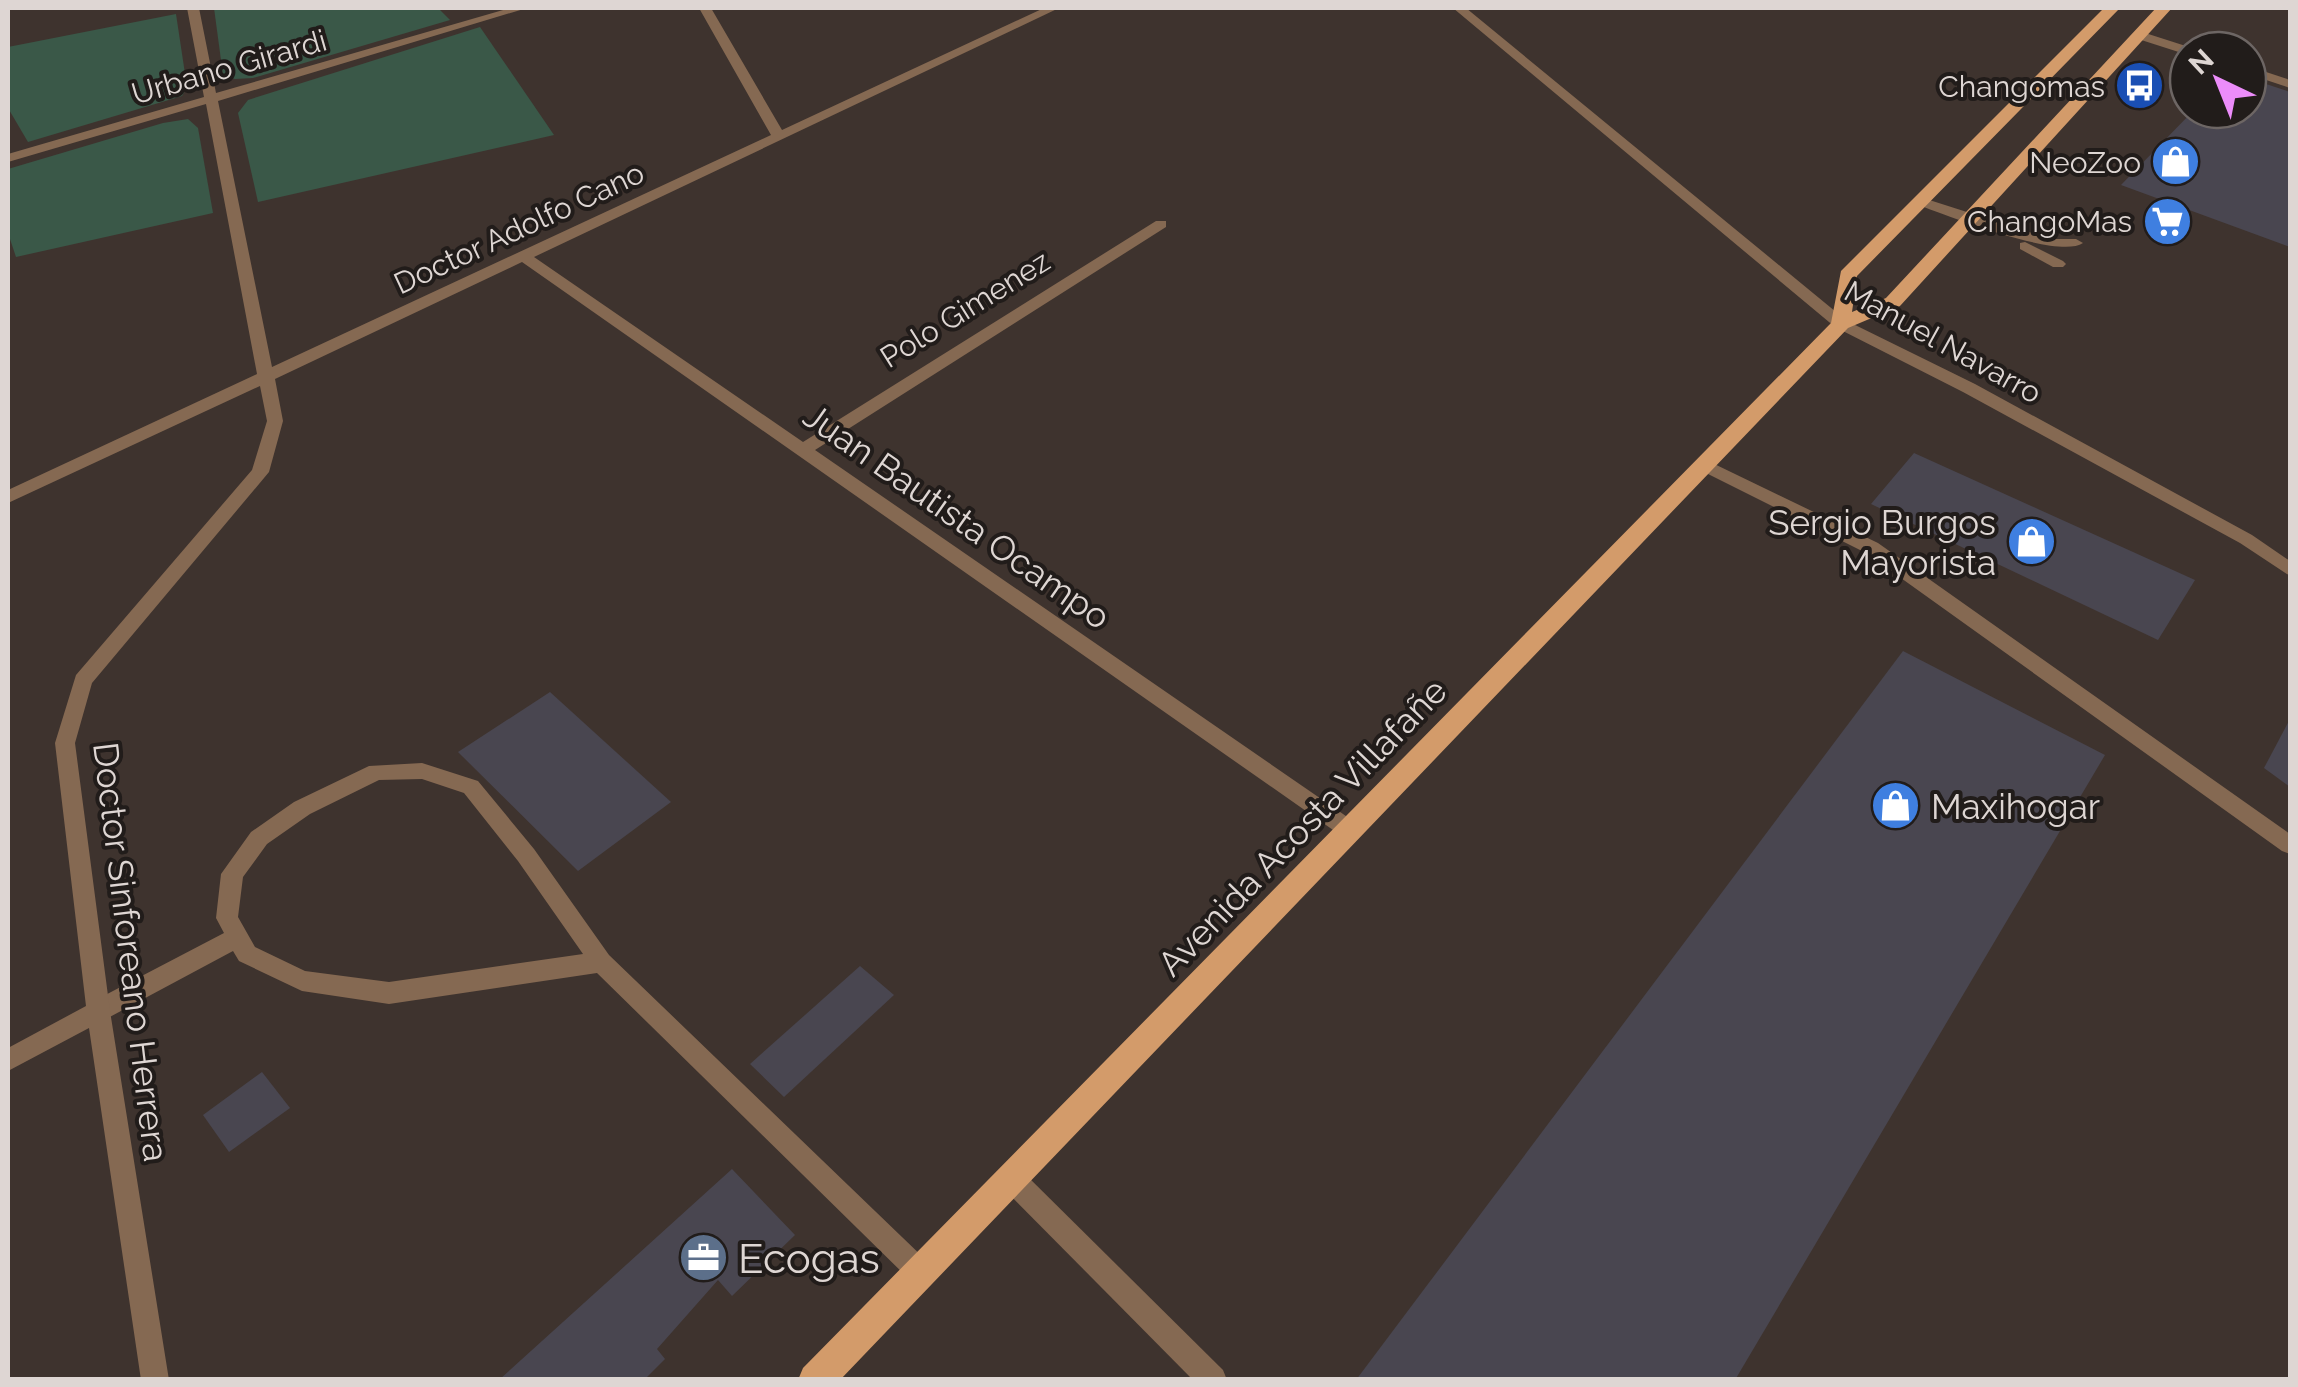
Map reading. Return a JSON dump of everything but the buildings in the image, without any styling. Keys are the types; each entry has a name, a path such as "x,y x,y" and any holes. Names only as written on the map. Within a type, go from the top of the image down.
{"main road":[{"path":"1841,324 1848,275 2112,8"},
{"name":"Avenida Acosta Villafañe","path":"816,1380 1841,324 1893,302 2164,8"}],"street":[{"name":"Doctor Sinforeano Herrera","path":"154,1380 98,1011 65,743 83,680 260,472 275,421 193,8"},
{"name":"Urbano Girardi","path":"8,158 521,8"},
{"path":"704,8 780,137"},
{"name":"Doctor Adolfo Cano","path":"8,497 1053,8"},
{"name":"Manuel Navarro","path":"1458,8 1841,324 1969,388 2229,530 2290,570"},
{"path":"2139,35 2168,44"},
{"path":"1920,201 2050,243 2076,242"},
{"path":"1969,219 2058,264"},
{"name":"Polo Gimenez","path":"804,449 1161,224"},
{"name":"Juan Bautista Ocampo","path":"524,257 1351,831"},
{"path":"1704,465 1872,548 2290,845"},
{"path":"601,962 389,993 302,982 247,954 227,918 232,874 260,838 302,808 376,772 422,772 471,787 526,855 601,962 920,1272"},
{"path":"8,1060 238,936"},
{"path":"1012,1178 1213,1380"}],"green space":[{"path":"214,8 438,8 450,20 253,78 235,79 223,75"},
{"path":"176,14 187,87 182,96 28,142 8,108 8,47"},
{"path":"480,27 554,135 258,202 238,113 248,100"},
{"path":"188,119 198,128 213,213 16,257 8,233 8,169"}],"place":[{"name":"Changomas","path":"2140,86"},
{"name":"NeoZoo","path":"2176,162"},
{"name":"ChangoMas","path":"2167,221"},
{"name":"Sergio Burgos Mayorista","path":"2031,542"},
{"name":"Maxihogar","path":"1896,806"},
{"name":"Ecogas","path":"703,1258"}]}
